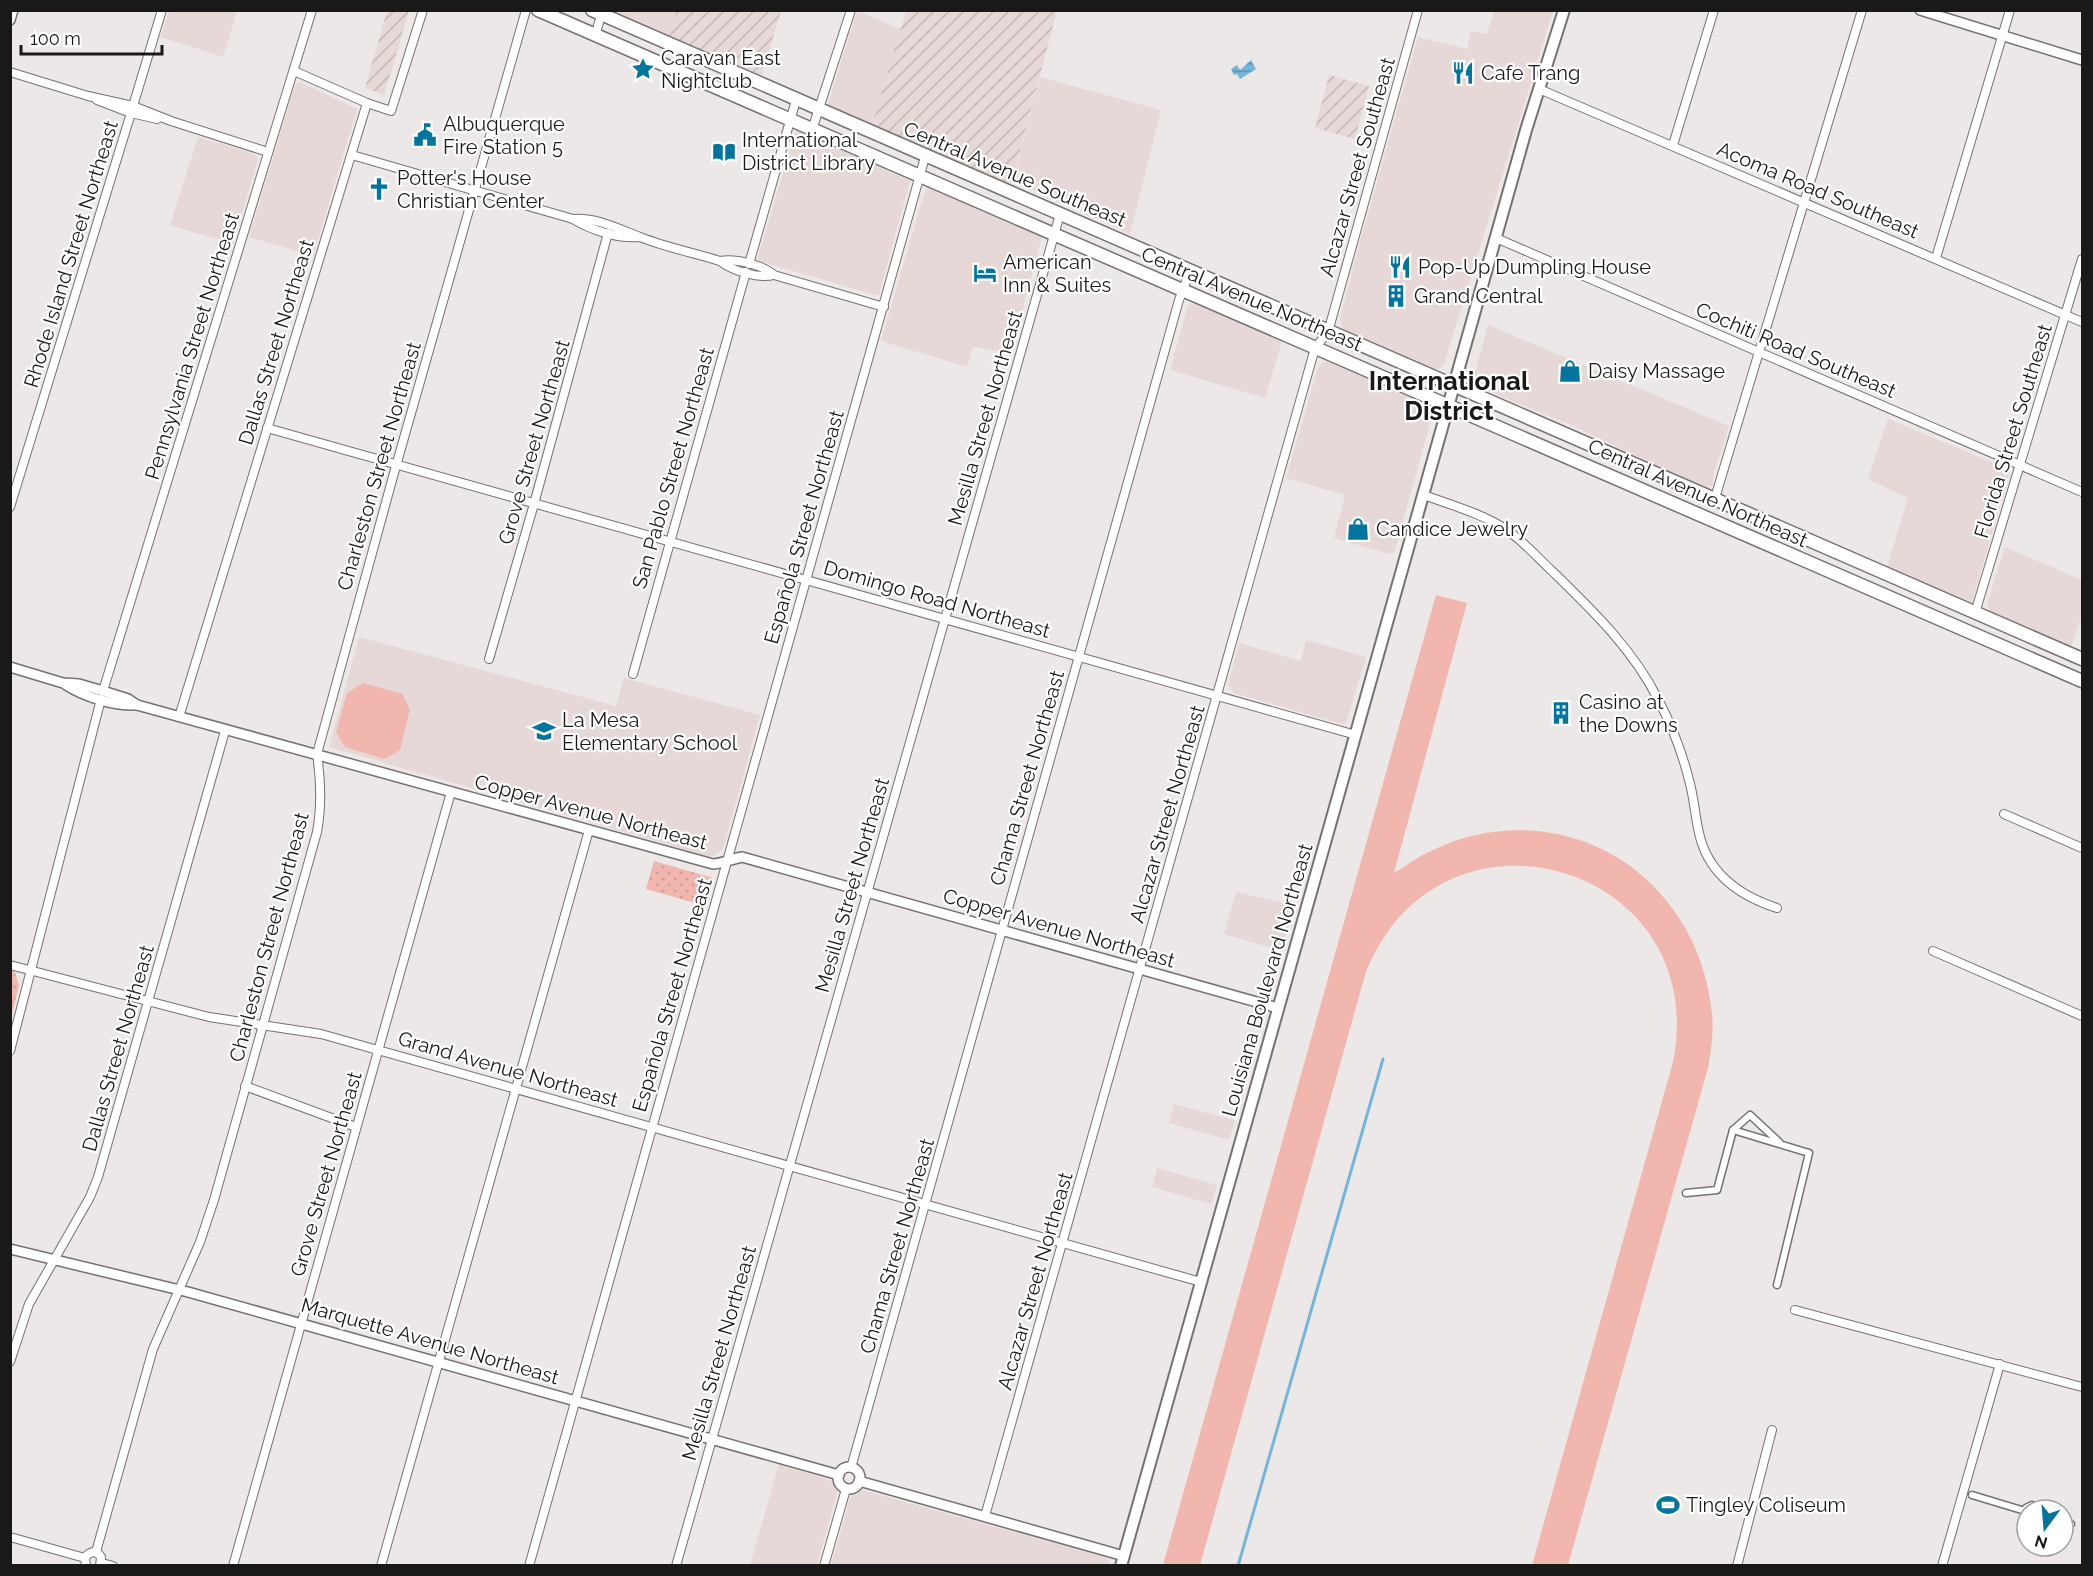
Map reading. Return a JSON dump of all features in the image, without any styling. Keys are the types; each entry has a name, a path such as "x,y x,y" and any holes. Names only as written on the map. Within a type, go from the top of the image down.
{"main road":[{"name":"Central Avenue Northeast","path":"538,10 2082,681"},
{"name":"Louisiana Boulevard Northeast","path":"1122,1561 1496,238 1564,10"},
{"name":"Central Avenue Southeast","path":"599,12 925,157 2082,659"}],"street":[{"path":"10,20 13,10"},
{"name":"Rhode Island Street Northeast","path":"10,507 162,10"},
{"name":"Pennsylvania Street Northeast","path":"10,1051 102,695 312,10"},
{"path":"294,71 367,103 392,111 423,10"},
{"name":"Charleston Street Northeast","path":"96,1552 153,1349 200,1242 214,1200 317,832 321,809 321,780 317,754 396,465 526,10"},
{"path":"812,130 851,10"},
{"name":"Alcazar Street Southeast","path":"1328,332 1418,10"},
{"path":"1673,146 1714,10"},
{"path":"1715,498 1862,10"},
{"path":"1920,10 2082,60"},
{"path":"1936,258 2010,10"},
{"path":"595,36 599,12"},
{"path":"10,72 268,152"},
{"name":"Acoma Road Southeast","path":"1539,89 2082,322"},
{"name":"San Pablo Street Northeast","path":"633,674 796,100"},
{"name":"Dallas Street Northeast","path":"179,717 367,103"},
{"path":"351,155 573,219 608,233 629,238 639,237"},
{"name":"Española Street Northeast","path":"529,1566 925,157"},
{"name":"Mesilla Street Northeast","path":"676,1566 1060,214"},
{"path":"573,219 583,218 610,225 639,237 720,261 728,259 747,268 768,270 774,275 884,307"},
{"name":"Grove Street Northeast","path":"489,658 534,504 608,233"},
{"name":"Cochiti Road Southeast","path":"1496,238 2082,492"},
{"name":"Florida Street Southeast","path":"1976,613 2082,259"},
{"name":"Chama Street Northeast","path":"851,1468 1182,291 1190,271"},
{"name":"Alcazar Street Northeast","path":"985,1516 1141,970 1314,348 1328,332"},
{"name":"Domingo Road Northeast","path":"267,428 1356,735"},
{"path":"1424,495 1497,524 1512,534 1620,640 1649,681 1670,723 1689,778 1700,836 1707,855 1718,872 1733,887 1751,898 1777,908"},
{"name":"Copper Avenue Northeast","path":"10,667 63,683 76,691 102,695 126,706 137,705 713,864 726,863 742,857 1278,1008"},
{"name":"Dallas Street Northeast","path":"10,1362 29,1304 90,1197 98,1177 225,730"},
{"name":"Grove Street Northeast","path":"233,1566 451,792"},
{"path":"2004,814 2082,848"},
{"path":"381,1566 589,830"},
{"path":"1933,951 2082,1016"},
{"name":"Grand Avenue Northeast","path":"10,965 209,1017 321,1034 1201,1282"},
{"path":"245,1086 356,1127"},
{"path":"1686,1193 1717,1190 1733,1130 1750,1115 1782,1144"},
{"path":"1733,1130 1809,1153 1777,1285"},
{"name":"Marquette Avenue Northeast","path":"10,1249 179,1289 839,1475"},
{"path":"1795,1310 2082,1387"},
{"path":"1942,1566 2000,1364"},
{"path":"1737,1566 1772,1430"},
{"path":"846,1489 839,1482 842,1470 851,1468 857,1471 860,1481"},
{"path":"860,1481 985,1516 1122,1561"},
{"path":"846,1489 853,1488 860,1481"},
{"path":"824,1566 846,1489"},
{"path":"1972,1495 2015,1508"},
{"path":"10,1537 86,1562 88,1554 96,1552 100,1555 101,1564 113,1566"}],"shaded area":[{"path":"677,10 781,11 761,77 668,36"},
{"path":"169,11 237,11 223,57 161,37"},
{"path":"387,11 409,11 384,95 365,88"},
{"path":"612,11 677,11 668,36"},
{"path":"857,11 901,29 872,125 828,104"},
{"path":"906,11 1057,11 1011,185 872,125"},
{"path":"1494,11 1553,11 1444,364 1434,369 1343,330 1340,320 1418,37 1467,49 1471,31 1487,34"},
{"path":"1329,75 1369,86 1355,139 1315,128"},
{"path":"1040,77 1161,110 1130,234 1015,182 1014,176"},
{"path":"300,82 357,109 313,256 249,237 295,85"},
{"path":"798,131 910,181 879,294 875,295 759,261 758,257 795,133"},
{"path":"198,137 255,154 258,159 233,244 170,225"},
{"path":"931,187 1042,237 1010,355 973,346 967,367 881,341 924,194 927,188"},
{"path":"1194,303 1282,341 1265,398 1170,370 1188,305"},
{"path":"1488,325 1729,426 1713,476 1713,484 1708,488 1701,486 1566,423 1476,386 1473,380"},
{"path":"1323,362 1328,362 1431,406 1433,412 1394,554 1334,538 1345,495 1286,478 1318,368"},
{"path":"1888,419 2006,468 2010,472 1972,602 1887,567 1908,498 1868,479"},
{"path":"2005,547 2082,580 2082,615 2071,647 1990,612 1987,604"},
{"path":"1436,595 1467,603 1394,873 1421,856 1455,841 1476,835 1520,830 1562,835 1601,849 1635,870 1664,898 1687,932 1704,971 1713,1021 1708,1068 1568,1565 1532,1565 1673,1062 1674,993 1652,938 1612,897 1561,872 1505,866 1450,880 1401,916 1365,975 1200,1565 1163,1565"},
{"name":"La Mesa Elementary School","path":"359,637 616,706 624,678 760,715 723,849 711,857 329,747"},
{"path":"1306,640 1366,657 1346,723 1342,724 1234,693 1228,685 1239,643 1301,661"},
{"path":"363,683 402,694 410,709 400,750 384,759 345,747 336,732 347,693"},
{"path":"654,861 713,878 705,906 646,889"},
{"path":"1236,892 1293,905 1282,951 1224,934"},
{"path":"11,969 14,970 19,985 11,1018"},
{"path":"1174,1104 1235,1120 1229,1140 1169,1123"},
{"path":"1157,1168 1217,1185 1211,1204 1152,1187"},
{"path":"779,1464 830,1480 837,1487 817,1565 750,1565"},
{"path":"858,1489 1104,1557 1108,1559 1109,1565 831,1565 850,1498"}],"water":[{"path":"1251,60 1256,69 1240,79 1237,74 1234,75 1231,69 1237,65 1240,70"}],"waterway":[{"path":"1238,1566 1383,1059"}],"place":[{"name":"Caravan East Nightclub","path":"643,69"},
{"name":"Cafe Trang","path":"1463,73"},
{"name":"Albuquerque Fire Station 5","path":"425,135"},
{"name":"International District Library","path":"724,152"},
{"name":"Potter's House Christian Center","path":"379,189"},
{"name":"Pop-Up Dumpling House","path":"1400,267"},
{"name":"American Inn & Suites","path":"985,273"},
{"name":"Grand Central","path":"1396,296"},
{"name":"Daisy Massage","path":"1570,371"},
{"name":"Candice Jewelry","path":"1358,529"},
{"name":"Casino at the Downs","path":"1561,713"},
{"name":"La Mesa Elementary School","path":"544,731"},
{"name":"Tingley Coliseum","path":"1668,1505"}],"district":[{"name":"International District","path":"1449,396"}]}
